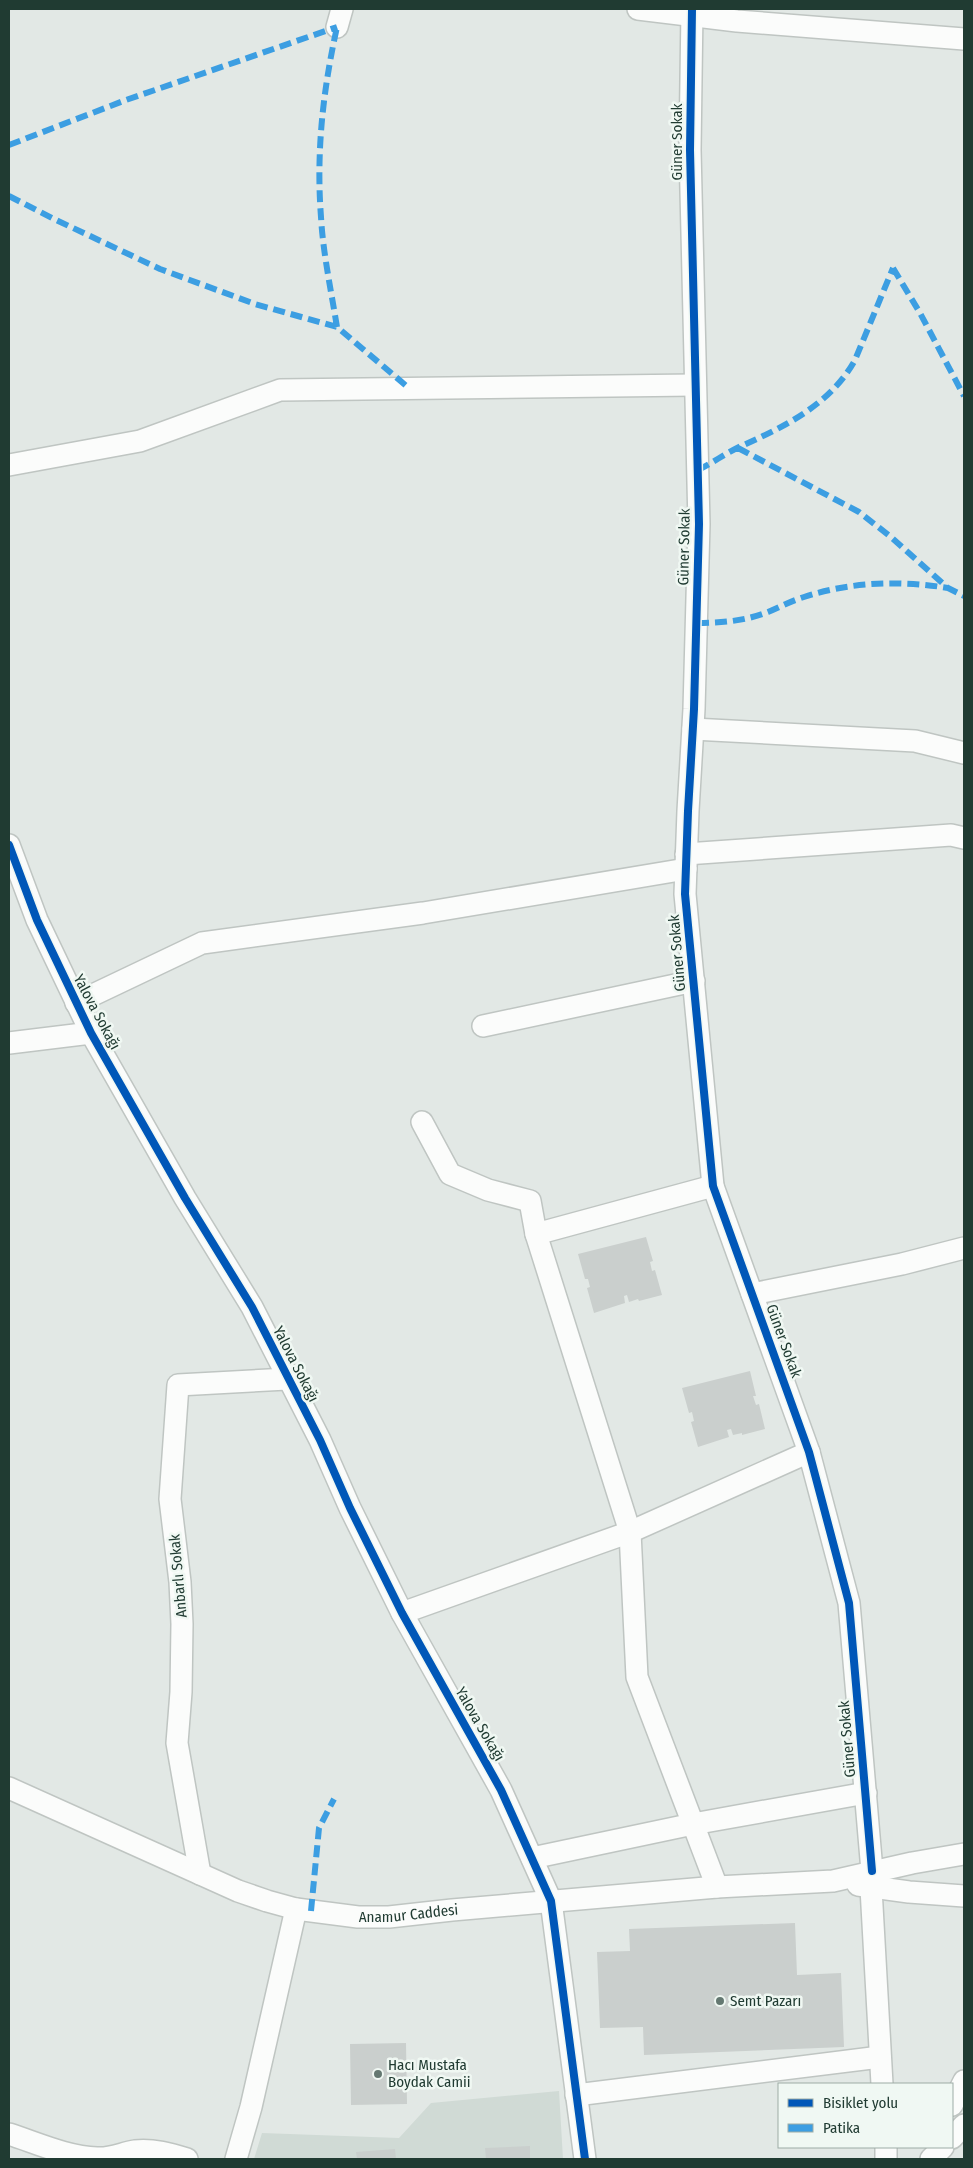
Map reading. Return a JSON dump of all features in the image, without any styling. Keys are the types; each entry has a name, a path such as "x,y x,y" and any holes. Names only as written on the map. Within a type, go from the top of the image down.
{"street":[{"path":"638,9 692,12 737,21 964,39"},
{"name":"Güner Sokak","path":"692,12 690,150 699,524 693,729 685,894 713,1186 809,1452 848,1603 866,1793 882,2083"},
{"path":"9,465 140,441 280,390 695,385"},
{"path":"693,729 915,742 964,753"},
{"path":"76,1003 202,943 423,913 686,862 951,835 964,838"},
{"name":"Yalova Sokağı","path":"9,845 37,920 91,1033 180,1189 252,1307 287,1379 320,1440 362,1534 402,1613 501,1790 551,1901 585,2159"},
{"path":"484,1026 694,981"},
{"path":"9,1043 91,1033"},
{"path":"422,1122 450,1174 488,1190 530,1201 536,1234 630,1532 637,1676 717,1887"},
{"path":"536,1234 713,1186"},
{"path":"752,1294 902,1264 964,1248"},
{"name":"Anbarlı Sokak","path":"200,1874 177,1743 181,1692 182,1624 180,1574 170,1499 178,1386 287,1379"},
{"path":"402,1613 630,1532 809,1452"},
{"name":"Anamur Caddesi","path":"9,1788 238,1891 296,1909 358,1917 389,1917 717,1887 871,1879 964,1896"},
{"path":"532,1858 693,1824 866,1793"},
{"path":"871,1879 964,1854"},
{"path":"236,2159 251,2107 296,1909"},
{"path":"576,2095 880,2057"},
{"path":"953,2103 964,2080"},
{"path":"953,2138 964,2125"},
{"path":"9,2134 90,2158 108,2158 127,2152 148,2150 188,2159"},
{"path":"931,2159 942,2148"}],"shaded area":[{"path":"559,2091 563,2159 254,2159 262,2133 399,2138 431,2103"}],"building":[{"path":"646,1237 653,1261 650,1262 652,1271 655,1270 662,1295 629,1302 627,1295 624,1296 625,1303 594,1313 587,1288 590,1287 588,1279 585,1279 578,1254"},
{"path":"750,1371 756,1396 753,1396 756,1405 759,1404 765,1429 742,1435 742,1433 733,1435 731,1429 727,1430 729,1437 698,1447 691,1422 694,1421 692,1412 689,1413 682,1388"},
{"name":"Semt Pazarı","path":"795,1923 797,1975 841,1973 844,2047 644,2055 643,2027 600,2028 597,1952 630,1951 629,1929"},
{"name":"Hacı Mustafa Boydak Camii","path":"406,2043 407,2104 351,2105 350,2044"},
{"path":"530,2146 530,2159 486,2159 485,2148"},
{"path":"395,2149 396,2159 357,2159 356,2152"}],"marked path":[{"path":"9,145 126,100 337,27"},
{"path":"337,27 324,98 319,169 323,244 337,327"},
{"path":"9,196 160,269 255,304 337,327 410,389"},
{"path":"893,268 920,313 964,396"},
{"path":"698,470 789,423 833,390 855,360 893,268"},
{"path":"738,448 859,512 891,537 948,588 964,596"},
{"path":"697,623 751,618 804,597 857,585 893,583 948,588"},
{"path":"311,1911 319,1828 334,1799"}],"cycle path":[{"path":"692,9 690,150 699,524 694,709 685,894 713,1186 809,1452 849,1603 872,1871"},
{"path":"9,845 37,920 91,1033 185,1198 252,1307 320,1440 350,1508 402,1613 501,1790 551,1901 585,2159"}],"place":[{"name":"Semt Pazarı","path":"720,2001"},
{"name":"Hacı Mustafa Boydak Camii","path":"378,2074"}]}
